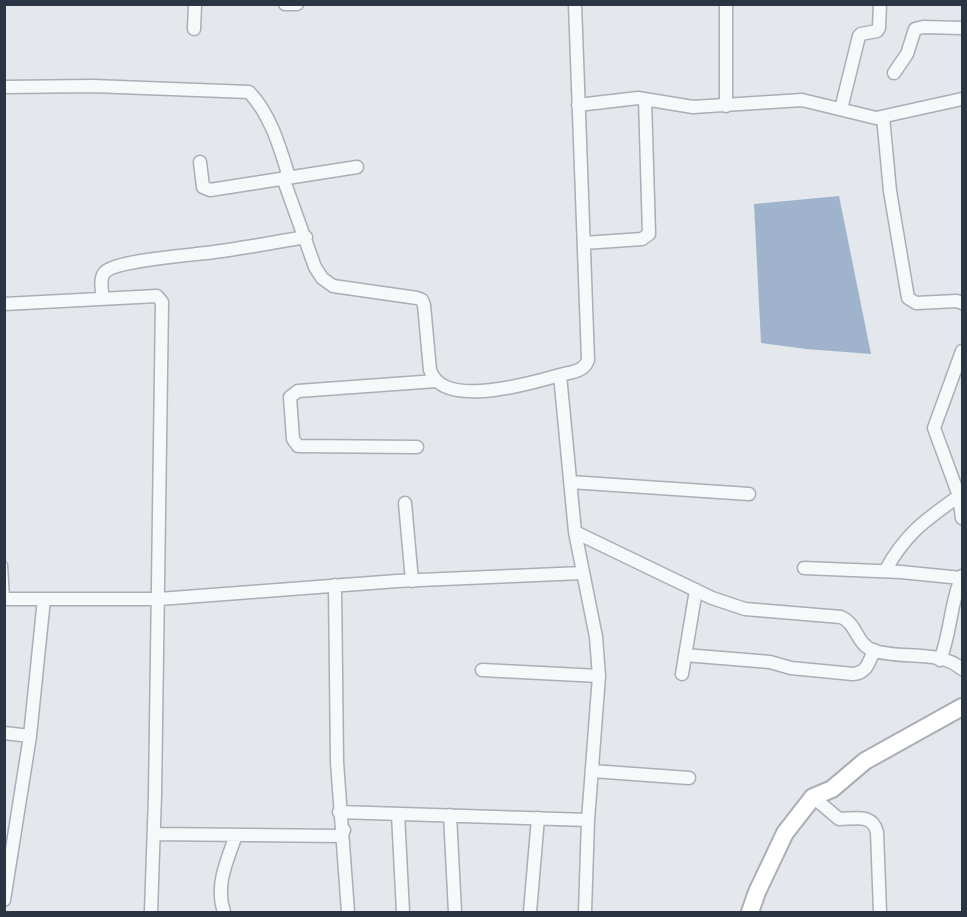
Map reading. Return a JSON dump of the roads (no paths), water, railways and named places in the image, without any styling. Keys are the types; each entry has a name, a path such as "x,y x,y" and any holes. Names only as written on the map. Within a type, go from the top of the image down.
{"street":[{"path":"194,29 195,4"},
{"path":"285,4 297,4"},
{"path":"4,87 93,86 249,92 267,118 277,139 286,178 318,273 333,286 422,300 430,370 439,385 464,392 509,389 582,369 588,360 575,4"},
{"path":"726,4 726,106"},
{"path":"842,109 859,36 877,31 879,28 880,4"},
{"path":"894,72 907,54 915,30 923,27 963,28"},
{"path":"578,105 638,98 693,107 802,100 871,117 883,117 963,99"},
{"path":"584,243 642,239 649,234 645,99"},
{"path":"883,117 890,191 909,298 916,303 957,301 963,303"},
{"path":"200,162 203,187 210,190 357,167"},
{"path":"103,299 103,274 110,269 135,262 212,253 306,237"},
{"path":"4,304 157,297 162,302 159,599 151,912"},
{"path":"963,351 934,428 959,496 963,518"},
{"path":"560,375 575,532 596,637 599,676 588,820 585,912"},
{"path":"417,447 298,446 293,439 290,397 297,391 436,381"},
{"path":"570,482 749,494"},
{"path":"885,571 905,538 959,496"},
{"path":"405,503 412,581"},
{"path":"575,532 712,598 745,609 841,617 852,625 863,645 873,650 940,660 958,665 963,669"},
{"path":"804,568 962,577 955,596 946,646 940,660"},
{"path":"5,599 159,599 335,585 582,573"},
{"path":"335,585 346,812 341,836 348,912"},
{"path":"682,674 696,590"},
{"path":"5,891 11,821 30,736 44,599"},
{"path":"685,655 770,662 791,669 860,674 866,670 873,650"},
{"path":"482,670 599,676"},
{"path":"750,912 785,833 813,797 832,789 865,760 963,707"},
{"path":"4,733 30,736"},
{"path":"592,771 688,778"},
{"path":"813,797 839,819 863,818 875,825 880,912"},
{"path":"346,812 588,820"},
{"path":"398,814 403,912"},
{"path":"450,816 454,912"},
{"path":"530,912 538,819"},
{"path":"154,834 341,836"},
{"path":"224,912 220,886 236,835"}],"lane":[{"path":"4,565 5,599"}],"water":[{"path":"839,196 871,354 761,343 754,204"}]}
